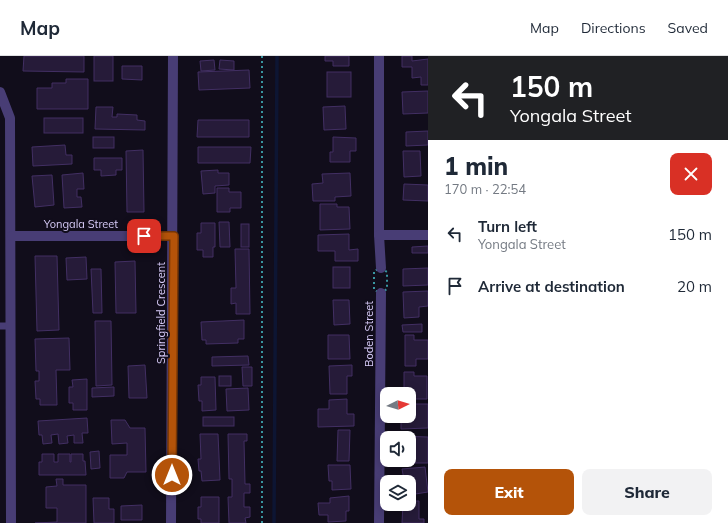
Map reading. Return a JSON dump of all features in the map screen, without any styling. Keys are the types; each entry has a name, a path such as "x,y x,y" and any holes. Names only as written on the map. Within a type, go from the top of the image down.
{"street":[{"name":"Springfield Crescent","path":"171,523 174,56"},
{"path":"379,56 381,268"},
{"path":"0,92 10,118 12,236 11,523"},
{"path":"380,235 428,235"},
{"name":"Yongala Street","path":"12,236 174,236"},
{"name":"Boden Street","path":"379,523 381,293"}],"lane":[{"path":"0,326 11,326"}],"path":[{"path":"262,56 262,523"},
{"path":"381,268 374,271 374,290 381,293"},
{"name":"Boden Street","path":"381,268 387,272 387,289 381,293"}],"building":[{"path":"24,56 84,56 84,72 23,71"},
{"path":"94,56 113,56 113,81 94,81"},
{"path":"325,56 349,56 349,66 333,66 333,61 325,61"},
{"path":"402,56 412,56 412,61 428,59 428,85 421,85 421,77 412,78 412,67 402,67"},
{"path":"214,60 215,70 201,71 200,61"},
{"path":"220,60 234,61 234,70 219,69"},
{"path":"122,66 142,66 142,80 122,79"},
{"path":"249,70 250,88 199,90 198,72"},
{"path":"327,72 351,72 351,97 327,97"},
{"path":"66,79 88,79 88,109 37,109 37,88 52,88 52,83 66,83"},
{"path":"428,91 428,113 403,114 402,92"},
{"path":"345,106 346,129 324,130 323,107"},
{"path":"96,107 113,107 112,117 117,117 117,114 137,115 137,120 145,121 145,130 95,129"},
{"path":"44,118 83,118 83,133 44,133"},
{"path":"198,120 249,120 249,137 197,137"},
{"path":"428,131 428,145 406,146 406,132"},
{"path":"93,137 114,137 114,148 93,148"},
{"path":"333,137 356,138 356,151 350,151 350,162 330,162 330,152 333,152"},
{"path":"65,145 66,155 72,155 72,164 33,166 32,147"},
{"path":"198,147 251,147 250,163 198,163"},
{"path":"143,150 144,212 127,212 126,151"},
{"path":"403,151 420,151 421,176 404,177"},
{"path":"94,158 122,158 122,170 116,170 116,175 101,176 101,170 94,170"},
{"path":"218,170 218,173 229,173 229,185 215,186 215,193 203,194 201,171"},
{"path":"83,173 84,189 77,189 77,197 81,197 82,207 64,208 62,175"},
{"path":"350,173 351,196 335,197 335,201 313,201 312,184 323,183 322,174"},
{"path":"52,175 54,205 35,207 32,176"},
{"path":"404,184 428,185 428,201 403,200"},
{"path":"217,188 229,188 229,192 241,192 241,208 230,208 230,212 217,212"},
{"path":"320,204 337,204 337,207 349,207 350,229 320,230"},
{"path":"219,222 229,222 230,247 220,247"},
{"path":"201,223 215,223 215,247 213,247 213,257 203,257 203,250 197,250 197,233 201,233"},
{"path":"241,224 249,224 249,247 241,247"},
{"path":"349,234 349,250 358,249 358,261 335,261 335,251 318,251 318,235"},
{"path":"428,246 428,253 412,253 412,247"},
{"path":"235,249 249,249 250,314 236,314 236,303 231,304 231,288 236,288"},
{"path":"35,256 57,256 59,330 37,331"},
{"path":"86,257 87,279 67,280 66,258"},
{"path":"135,261 136,313 116,313 115,262"},
{"path":"333,267 350,267 350,288 333,288"},
{"path":"428,268 428,285 403,286 403,269"},
{"path":"91,269 101,269 102,313 93,313"},
{"path":"428,291 428,306 419,307 419,317 404,318 403,292"},
{"path":"333,300 349,300 350,324 334,325"},
{"path":"244,320 244,339 238,339 238,343 206,344 206,340 202,340 201,322"},
{"path":"95,321 111,321 112,385 96,386"},
{"path":"422,324 422,332 403,332 402,325"},
{"path":"328,335 349,335 350,359 328,359"},
{"path":"405,335 414,335 414,340 428,340 428,359 416,359 416,366 405,366"},
{"path":"69,338 70,370 56,370 57,405 40,405 40,399 36,399 35,381 39,381 39,371 36,371 35,339"},
{"path":"248,356 249,365 212,366 212,357"},
{"path":"145,365 147,398 129,398 128,366"},
{"path":"352,365 352,376 347,376 347,394 330,394 329,366"},
{"path":"242,367 252,367 252,386 243,386"},
{"path":"404,372 414,372 414,376 427,376 427,399 416,399 416,387 404,387"},
{"path":"219,376 231,376 231,386 219,386"},
{"path":"201,377 215,377 216,410 202,411 202,401 199,401 198,385 201,385"},
{"path":"87,379 87,410 73,410 73,403 69,403 69,387 73,387 72,380"},
{"path":"114,387 114,396 92,397 92,388"},
{"path":"248,388 249,410 227,411 226,389"},
{"path":"347,399 347,414 354,414 354,426 318,427 318,409 329,409 329,400"},
{"path":"416,404 428,404 428,428 401,429 401,423 416,423"},
{"path":"203,417 234,417 234,426 203,426"},
{"path":"87,418 88,433 82,433 83,443 74,443 74,435 67,436 68,443 59,444 58,434 51,435 52,443 43,444 42,435 39,435 38,421"},
{"path":"111,420 125,420 130,428 145,428 146,472 127,472 124,478 110,478 110,455 127,455 127,443 112,444"},
{"path":"338,430 350,430 349,461 337,461"},
{"path":"200,434 218,434 220,480 202,481 198,459 201,459"},
{"path":"228,434 247,434 247,441 244,441 245,484 250,484 250,493 244,493 244,507 250,507 250,517 245,518 246,523 229,523 228,497 232,497 232,479 229,479"},
{"path":"416,437 428,437 428,463 416,463"},
{"path":"99,451 100,468 91,469 90,452"},
{"path":"42,454 54,454 54,462 58,462 58,454 70,454 71,462 71,454 83,454 86,475 39,475 39,462 42,462"},
{"path":"328,465 350,465 351,489 332,490 332,481 329,481"},
{"path":"425,467 428,492 416,494 416,475 403,475 402,469"},
{"path":"56,479 63,479 63,485 86,485 86,523 35,523 57,522 57,508 46,508 46,487 57,486"},
{"path":"349,496 349,511 346,511 346,521 328,522 328,515 319,515 318,503 330,503 330,498"},
{"path":"201,497 219,497 219,523 201,523 201,519 198,519 198,507 201,507"},
{"path":"93,498 109,498 109,509 114,509 114,523 94,523"},
{"path":"416,501 419,501 419,519 424,519 424,523 402,523 403,511 416,511"},
{"path":"142,505 142,520 121,520 121,506"}],"waterway":[{"path":"274,523 277,56"}],"route":[{"path":"144,236 174,236 172,475"}]}
